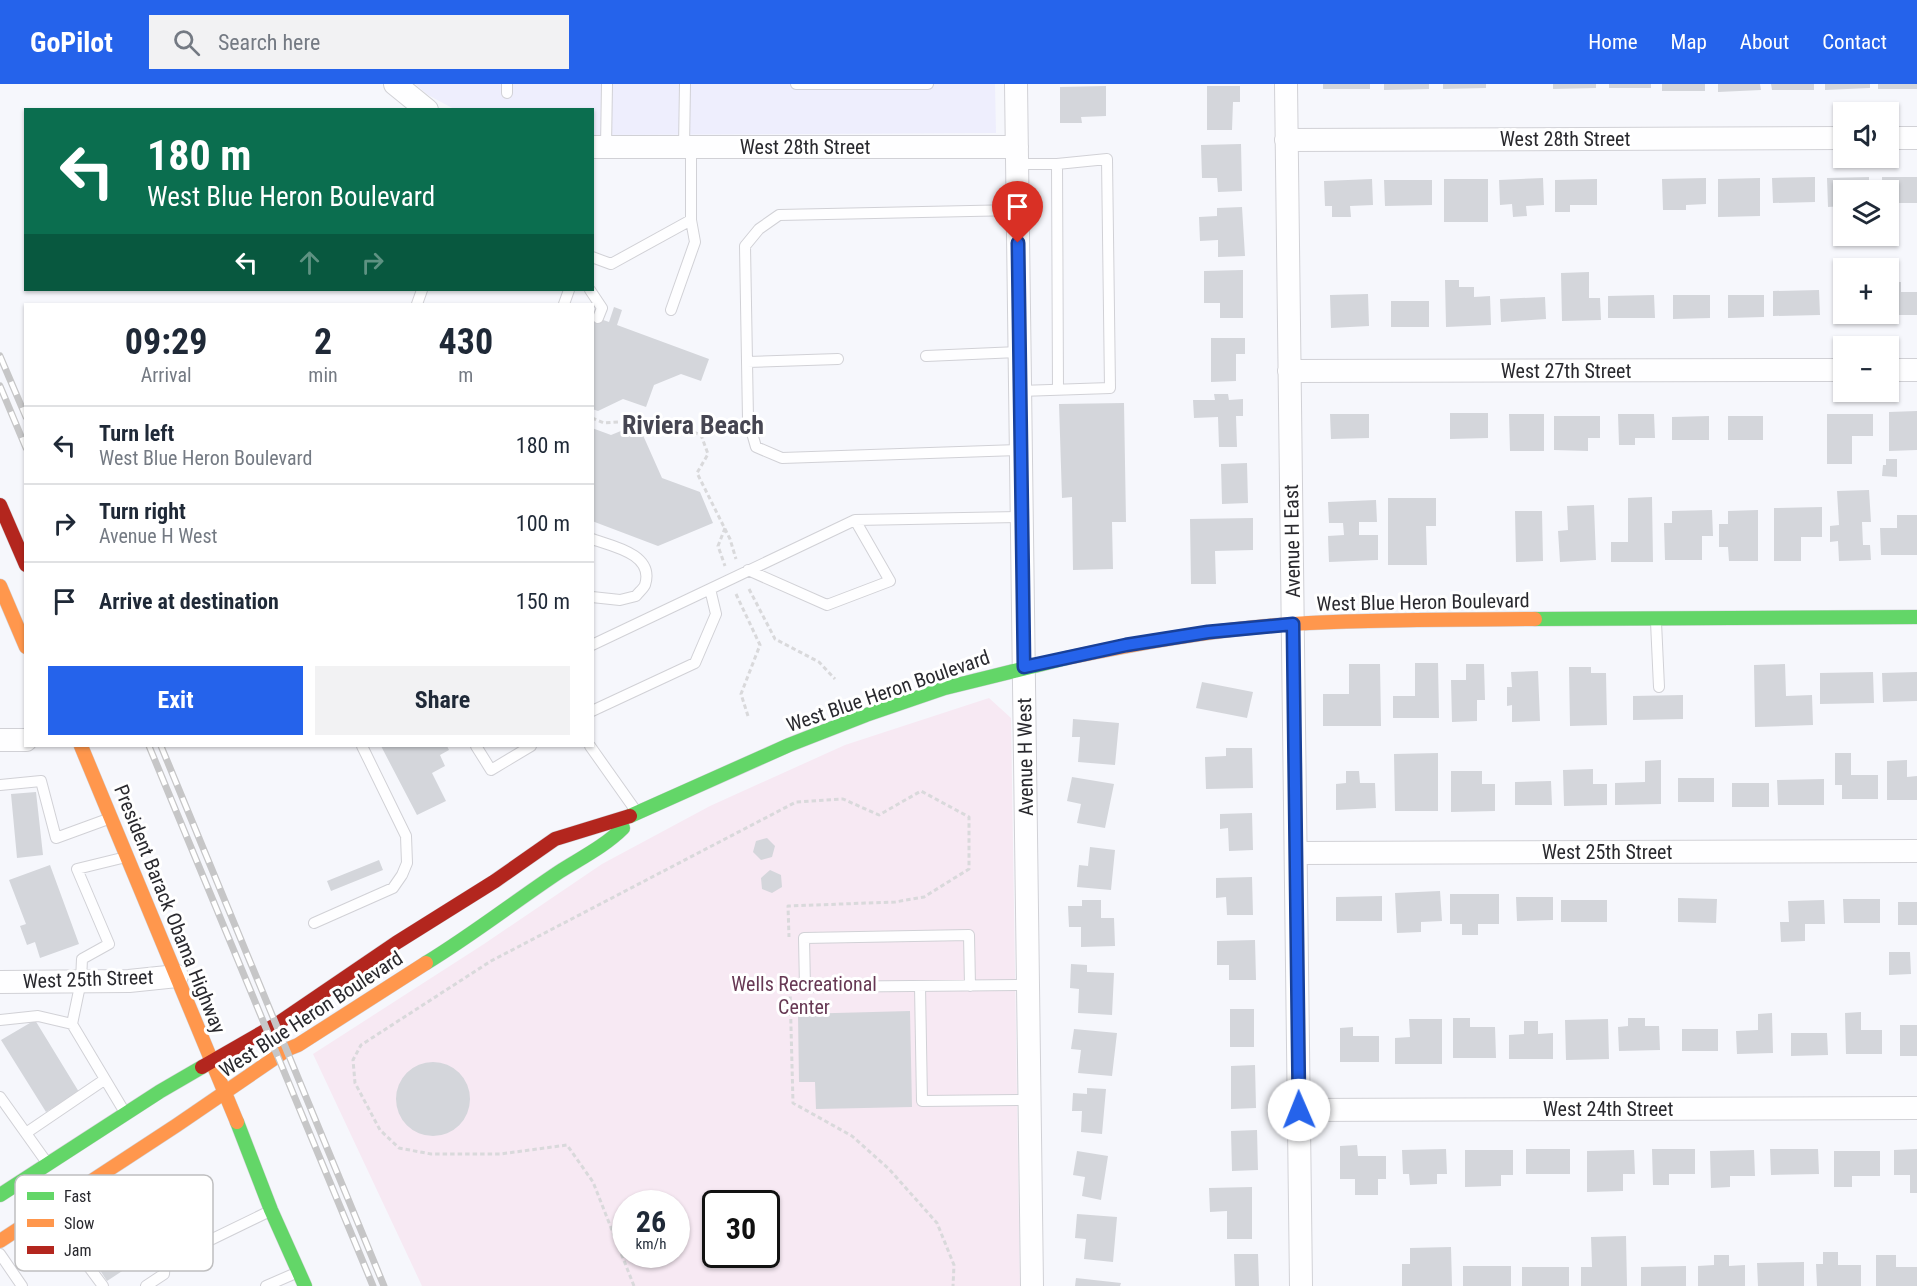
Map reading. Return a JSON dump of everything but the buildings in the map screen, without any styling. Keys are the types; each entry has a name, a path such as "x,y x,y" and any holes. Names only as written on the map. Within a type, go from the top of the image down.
{"main road":[{"path":"0,505 24,560"},
{"path":"2,594 24,643"},
{"name":"West Blue Heron Boulevard","path":"31,1175 211,1061 277,1024 555,839 638,814 789,745 945,688 1024,667 1126,645 1208,632 1293,624 1414,620 1917,616"},
{"name":"President Barack Obama Highway","path":"81,747 225,1092 271,1210 305,1286"},
{"name":"West Blue Heron Boulevard","path":"100,1175 288,1049 298,1045 474,933 558,873 612,839 638,814"},
{"name":"West Blue Heron Boulevard","path":"0,1195 15,1185"},
{"name":"West Blue Heron Boulevard","path":"0,1241 15,1231"}],"street":[{"path":"395,84 425,108"},
{"name":"Avenue H West","path":"1016,84 1032,1286"},
{"name":"Avenue H East","path":"1286,84 1301,1286"},
{"name":"West 28th Street","path":"1286,140 1833,138"},
{"path":"1899,138 1917,138"},
{"name":"West 28th Street","path":"599,147 687,147 1017,156"},
{"name":"West 27th Street","path":"1289,371 1833,370"},
{"path":"1899,370 1917,370"},
{"path":"0,740 24,740"},
{"name":"West 25th Street","path":"1297,854 1917,851"},
{"name":"West 25th Street","path":"0,982 129,981 177,976"},
{"name":"West 24th Street","path":"1299,1110 1917,1108"}],"lane":[{"path":"599,147 607,84"},
{"path":"671,310 695,242 691,220 685,84"},
{"path":"796,84 928,84"},
{"path":"1017,156 1057,164 1107,159 1110,388 1020,391"},
{"path":"1057,164 1058,389"},
{"path":"1018,210 779,215 759,229 745,246 748,419 756,447 782,458 1021,450"},
{"path":"594,258 612,264 691,220"},
{"path":"591,291 602,308 598,318"},
{"path":"926,356 1020,352"},
{"path":"747,362 838,359"},
{"path":"594,644 855,520 1022,517"},
{"path":"748,570 827,605 890,582 855,520"},
{"path":"594,540 636,555 645,568 645,585 636,596 620,600 594,597"},
{"path":"594,710 695,663 716,614 710,589"},
{"path":"1656,619 1659,687"},
{"path":"314,923 393,888 407,863 406,836 362,747"},
{"path":"477,747 491,770 529,747"},
{"path":"591,747 638,814"},
{"path":"0,785 41,781 56,838 111,818"},
{"path":"126,1114 72,1024 81,981 82,958 109,944 77,869 128,856"},
{"path":"970,986 969,934 804,938 805,987 970,986 1029,985"},
{"path":"920,986 922,1101 1029,1100"},
{"path":"0,1020 38,1016 72,1024"},
{"path":"26,1133 104,1080"},
{"path":"0,1097 48,1164"},
{"path":"213,1238 271,1210"},
{"path":"0,1254 22,1286"},
{"path":"93,1271 104,1286"},
{"path":"146,1286 164,1274 164,1271"},
{"path":"266,1286 299,1272"}],"path":[{"path":"594,419 604,423 658,419 700,435 708,454 698,473 725,528 736,559"},
{"path":"725,528 718,546 725,566"},
{"path":"749,590 775,639 819,662 835,679"},
{"path":"736,594 760,645 741,694 748,716"},
{"path":"634,1286 593,1182 567,1145 500,1154 431,1154 399,1148 380,1130 360,1093 355,1083 353,1060 361,1045 490,961 796,802 843,799 879,815 921,791 969,817 969,869 924,897 895,902 788,906 789,941"},
{"path":"790,987 793,1103 852,1136 889,1169 938,1223 954,1265 953,1286"}],"shaded area":[{"path":"415,84 995,84 996,133 594,135 594,108 452,108 428,95"}],"green space":[{"name":"Wells Recreational Center","path":"989,698 1011,718 1020,1286 422,1286 313,1054 484,944 602,864 710,806 845,745"}],"railway":[{"path":"0,356 24,412"},
{"path":"0,386 24,443"},
{"path":"149,747 373,1286"},
{"path":"161,747 384,1286"}],"traffic: fast":[{"path":"1535,619 1917,617"},
{"path":"630,816 789,745 866,715 945,688 1067,658"},
{"path":"426,963 601,846 623,828"},
{"path":"31,1175 159,1092 202,1067"},
{"path":"237,1122 271,1210 305,1286"},
{"path":"0,1195 15,1185"}],"traffic: slow":[{"path":"0,586 24,642"},
{"path":"1067,658 1180,637 1265,626 1353,621 1535,619"},
{"path":"81,747 237,1122"},
{"path":"101,1175 288,1049 298,1045 426,963"},
{"path":"0,1241 15,1231"}],"traffic: jam":[{"path":"0,505 24,560"},
{"path":"202,1067 277,1024 555,839 630,816"}],"district":[{"name":"Riviera Beach","path":"693,425"}],"route":[{"path":"1018,243 1024,667 1126,645 1208,632 1293,624 1299,1110"}]}
